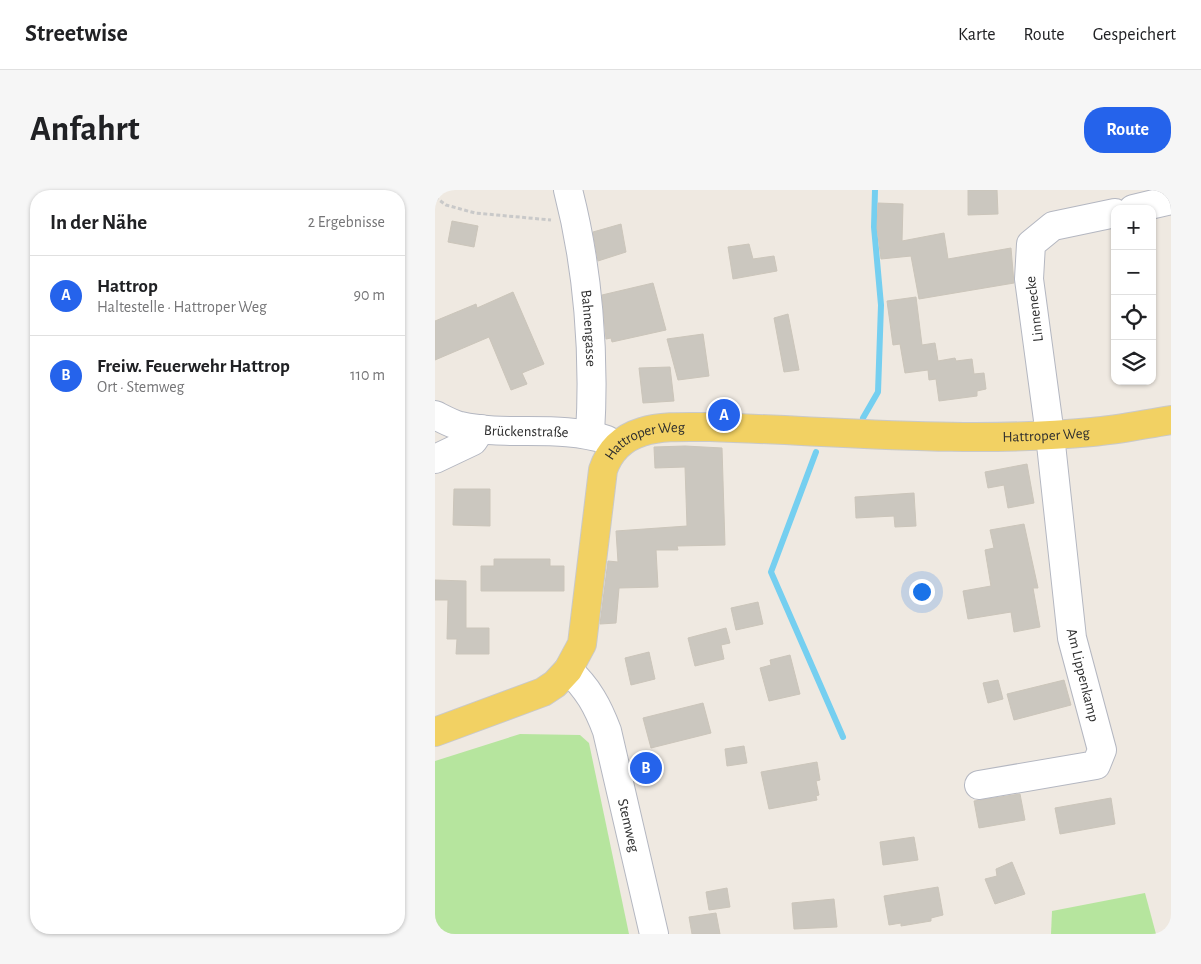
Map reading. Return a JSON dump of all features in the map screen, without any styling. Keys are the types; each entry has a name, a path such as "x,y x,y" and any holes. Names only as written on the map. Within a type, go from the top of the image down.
{"main road":[{"name":"Hattroper Weg","path":"435,732 543,692 555,684 568,670 582,644 599,494 607,458 616,446 641,432 677,427 930,437 1050,435 1093,432 1171,420"}],"street":[{"name":"Bahnengasse","path":"568,190 576,221 593,348 590,434"},
{"path":"1150,205 1171,200"},
{"name":"Linnenecke","path":"1050,435 1029,279 1031,244 1053,226 1111,214"},
{"name":"Brückenstraße","path":"435,415 459,426 481,429 554,430 590,434 609,440 616,446"},
{"path":"435,459 473,441 481,429"},
{"name":"Am Lippenkamp","path":"979,785 1095,765 1102,750 1072,638 1050,435"},
{"name":"Stemweg","path":"568,670 590,694 607,731 654,934"}],"path":[{"path":"435,197 446,205 475,213 547,218 561,224 576,221"}],"green space":[{"path":"520,734 580,735 589,743 629,934 435,934 435,761"},
{"path":"1145,893 1156,934 1051,934 1052,911"}],"building":[{"path":"968,190 997,190 998,214 968,215"},
{"path":"878,203 903,204 902,241 944,233 948,259 1011,248 1014,283 919,299 911,256 881,259 877,228"},
{"path":"452,221 478,226 474,247 448,242"},
{"path":"621,224 626,252 598,261 593,232"},
{"path":"749,244 753,259 774,256 777,271 733,279 728,247"},
{"path":"653,283 666,330 612,342 611,338 606,339 602,295"},
{"path":"513,292 544,364 522,373 527,384 511,390 489,337 435,360 435,321 476,304 477,308"},
{"path":"916,297 922,345 935,343 938,361 955,358 956,361 972,359 974,374 984,373 986,389 977,391 977,396 939,401 936,379 929,380 928,370 905,373 900,344 893,345 887,301"},
{"path":"788,314 799,370 784,372 774,318"},
{"path":"703,334 709,376 678,380 667,339"},
{"path":"670,367 674,401 643,403 639,368"},
{"path":"654,447 722,448 725,545 677,546 678,550 656,550 658,587 619,588 616,623 600,624 608,561 618,562 616,531 687,526 685,467 655,468"},
{"path":"1027,464 1034,503 1008,508 1004,485 988,488 985,472"},
{"path":"454,489 490,489 490,526 453,525"},
{"path":"914,493 916,526 895,527 894,516 856,518 855,497"},
{"path":"1024,524 1038,588 1033,588 1040,627 1014,632 1011,612 968,619 963,591 991,586 985,550 994,548 990,530"},
{"path":"494,559 550,559 550,566 564,566 564,591 481,591 481,566 494,566"},
{"path":"435,580 466,581 466,628 489,628 489,654 456,654 457,639 447,639 448,600 435,600"},
{"path":"758,602 763,624 736,630 731,608"},
{"path":"726,628 730,643 721,645 724,659 695,666 688,638"},
{"path":"649,652 655,679 631,685 625,658"},
{"path":"790,655 800,694 769,701 760,668 771,665 770,660"},
{"path":"998,680 1003,699 988,703 983,683"},
{"path":"1064,680 1071,705 1014,720 1007,694"},
{"path":"703,703 711,733 651,748 643,718"},
{"path":"744,746 747,763 727,766 725,749"},
{"path":"652,757 656,775 640,779 636,762"},
{"path":"817,762 820,780 816,781 819,795 816,796 817,800 769,809 761,772"},
{"path":"1020,794 1025,820 979,828 974,801"},
{"path":"1111,798 1115,824 1060,834 1055,808"},
{"path":"914,837 918,860 883,865 880,842"},
{"path":"1012,862 1025,894 995,904 985,879 997,876 996,869"},
{"path":"938,887 943,915 931,918 931,921 901,926 901,923 889,925 884,896"},
{"path":"727,888 730,907 709,910 706,892"},
{"path":"834,899 837,927 794,929 792,903"},
{"path":"716,913 720,934 692,934 689,917"}],"waterway":[{"path":"863,418 878,392 881,305 874,227 875,190"},
{"path":"816,452 771,572 843,737"}],"place":[{"name":"Hattrop","path":"724,415"},
{"name":"Freiw. Feuerwehr Hattrop","path":"646,768"}]}
